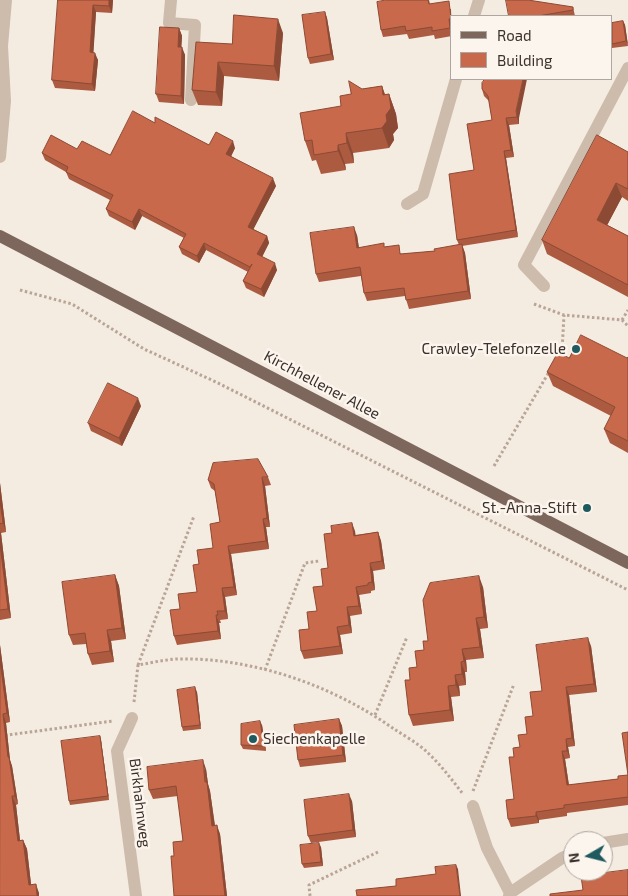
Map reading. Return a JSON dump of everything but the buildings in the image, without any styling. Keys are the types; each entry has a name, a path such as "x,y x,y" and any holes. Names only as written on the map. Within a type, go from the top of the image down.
{"main road":[{"name":"Kirchhellener Allee","path":"0,236 628,562"}],"street":[{"path":"0,156 5,101 1,48 6,0"},
{"path":"171,0 169,23 195,25 191,100"},
{"path":"474,15 479,0"},
{"path":"544,286 524,265 628,68"},
{"path":"407,204 422,194 456,80"},
{"name":"Birkhahnweg","path":"132,718 117,751 136,896"},
{"path":"471,803 487,848 509,895 563,858"},
{"path":"613,841 628,839"}],"path":[{"path":"20,290 72,304 144,349 216,382 628,590"},
{"path":"534,304 564,315 622,320 628,326"},
{"path":"622,320 628,310"},
{"path":"557,360 562,352 564,315"},
{"path":"494,466 552,368"},
{"path":"0,736 132,718 138,665 194,516"},
{"path":"265,670 306,563 319,561"},
{"path":"375,715 407,637"},
{"path":"138,665 174,659 207,660 237,664 304,682 336,695 375,715 428,752 471,803 514,684"},
{"path":"310,896 308,885 378,852"}],"place":[{"name":"Crawley-Telefonzelle","path":"576,349"},
{"name":"St.-Anna-Stift","path":"587,508"},
{"name":"Siechenkapelle","path":"253,739"}]}
